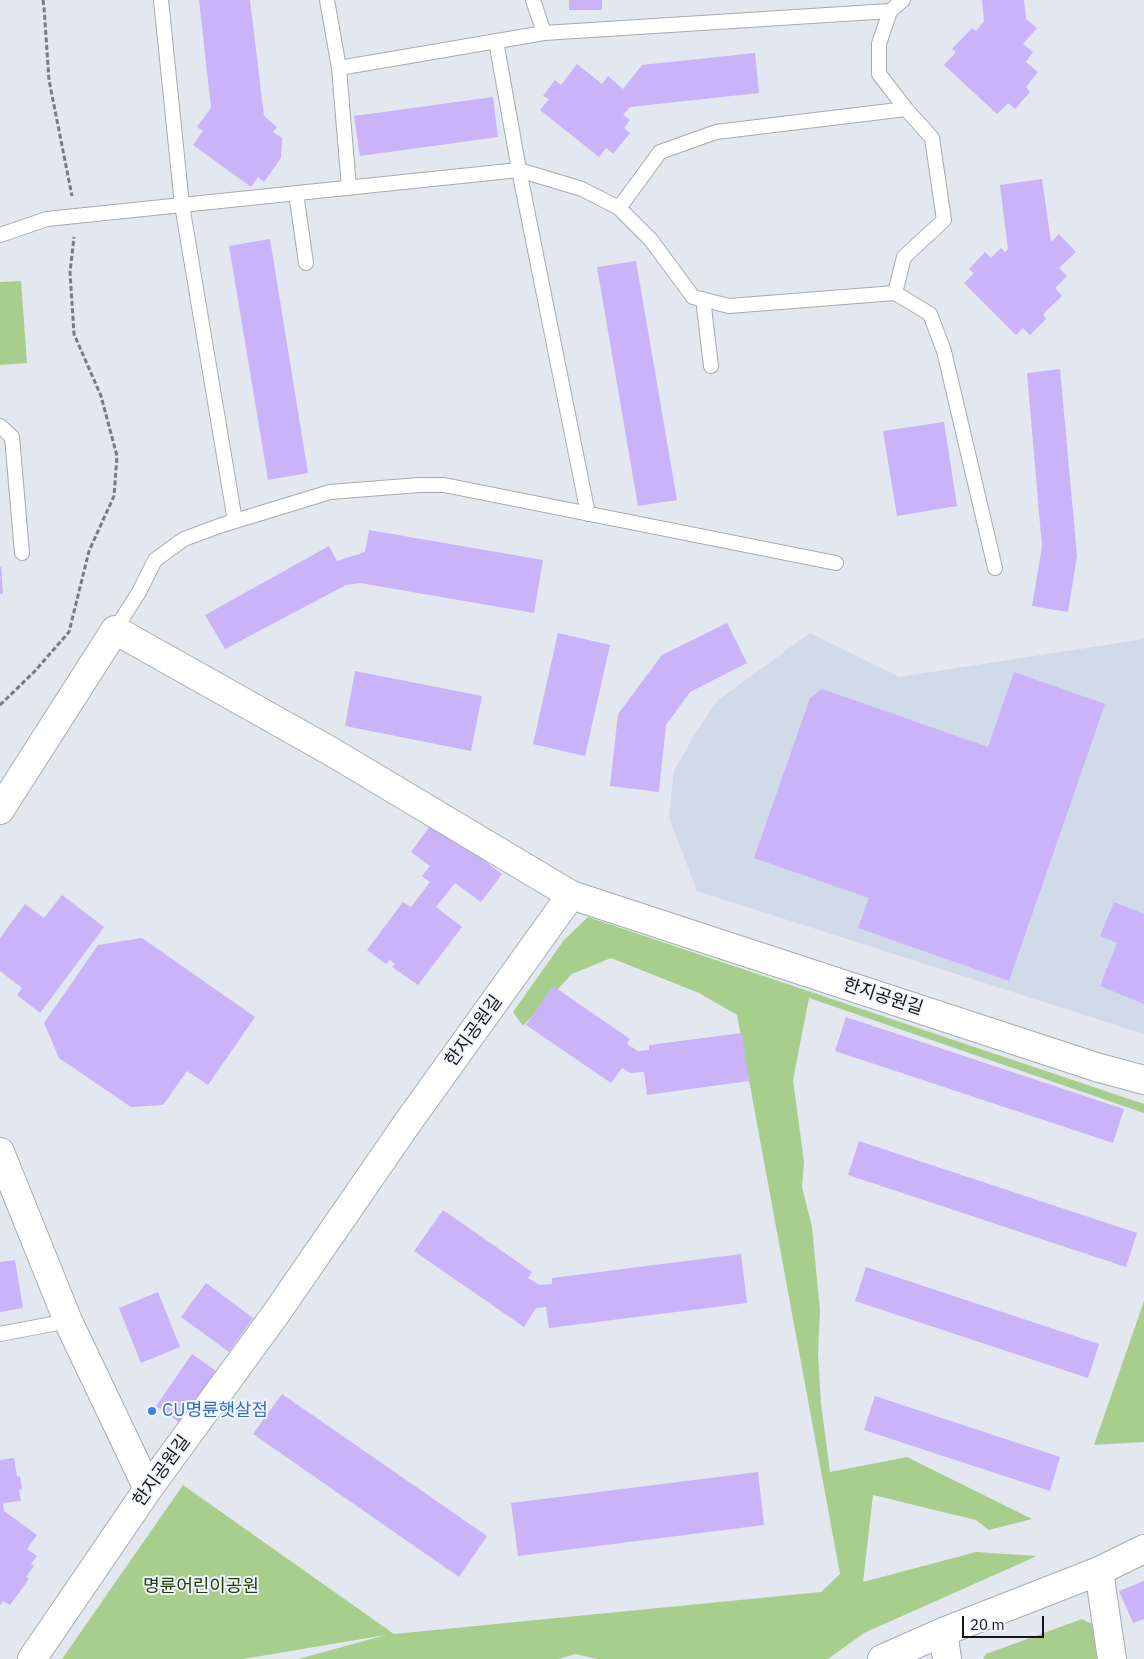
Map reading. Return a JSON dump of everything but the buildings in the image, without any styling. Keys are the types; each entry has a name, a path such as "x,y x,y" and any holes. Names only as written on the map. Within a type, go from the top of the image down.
{"street":[{"path":"0,810 114,630 332,752 571,895"},
{"name":"한지공원길","path":"32,1659 148,1489 275,1315 412,1118 571,895 1096,1067 1144,1080"},
{"path":"0,1152 68,1321 148,1489"},
{"path":"882,1659 943,1632 1099,1571 1144,1549"},
{"path":"1099,1571 1112,1659"},
{"path":"943,1632 947,1659"}],"lane":[{"path":"161,0 182,205 235,521"},
{"path":"328,0 339,68 349,188"},
{"path":"533,0 544,33"},
{"path":"896,293 904,257 944,220 932,138 906,109 879,74 879,44 890,11 903,0"},
{"path":"339,68 544,33 890,11"},
{"path":"496,41 519,170 588,514"},
{"path":"619,208 660,152 716,132 906,109"},
{"path":"0,235 47,219 519,170 582,189 619,208 651,240 693,297 729,306 896,293 930,314 944,351 995,568"},
{"path":"296,193 306,263"},
{"path":"703,299 711,366"},
{"path":"0,426 12,437 22,553"},
{"path":"114,630 139,592 156,560 184,539 235,521 330,492 418,484 444,486 836,563"},
{"path":"0,1334 68,1321"}],"path":[{"path":"0,705 34,672 69,632 89,551 114,496 117,456 101,396 74,334 70,272 76,216 65,152 49,80 42,0"}],"shaded area":[{"path":"810,633 899,677 1144,639 1144,1034 697,891 669,817 674,771 717,701"}],"green space":[{"path":"21,281 27,363 0,365 0,282"},
{"name":"명륜어린이공원","path":"588,917 1144,1104 1144,1113 809,998 793,1080 804,1162 802,1187 812,1227 820,1311 818,1353 821,1404 830,1472 907,1457 1032,1519 989,1530 976,1520 873,1495 863,1582 976,1552 1037,1556 864,1633 828,1659 597,1659 575,1654 559,1659 298,1659 386,1635 243,1659 62,1659 183,1485 394,1634 821,1592 840,1574 737,1015 699,993 611,958 572,974 523,1026 513,1012 564,940"},
{"path":"1144,1301 1144,1442 1094,1445"},
{"path":"1082,1619 1092,1624 1097,1659 983,1659 986,1654"}],"place":[{"name":"CU명륜햇살점","path":"152,1411"}]}
